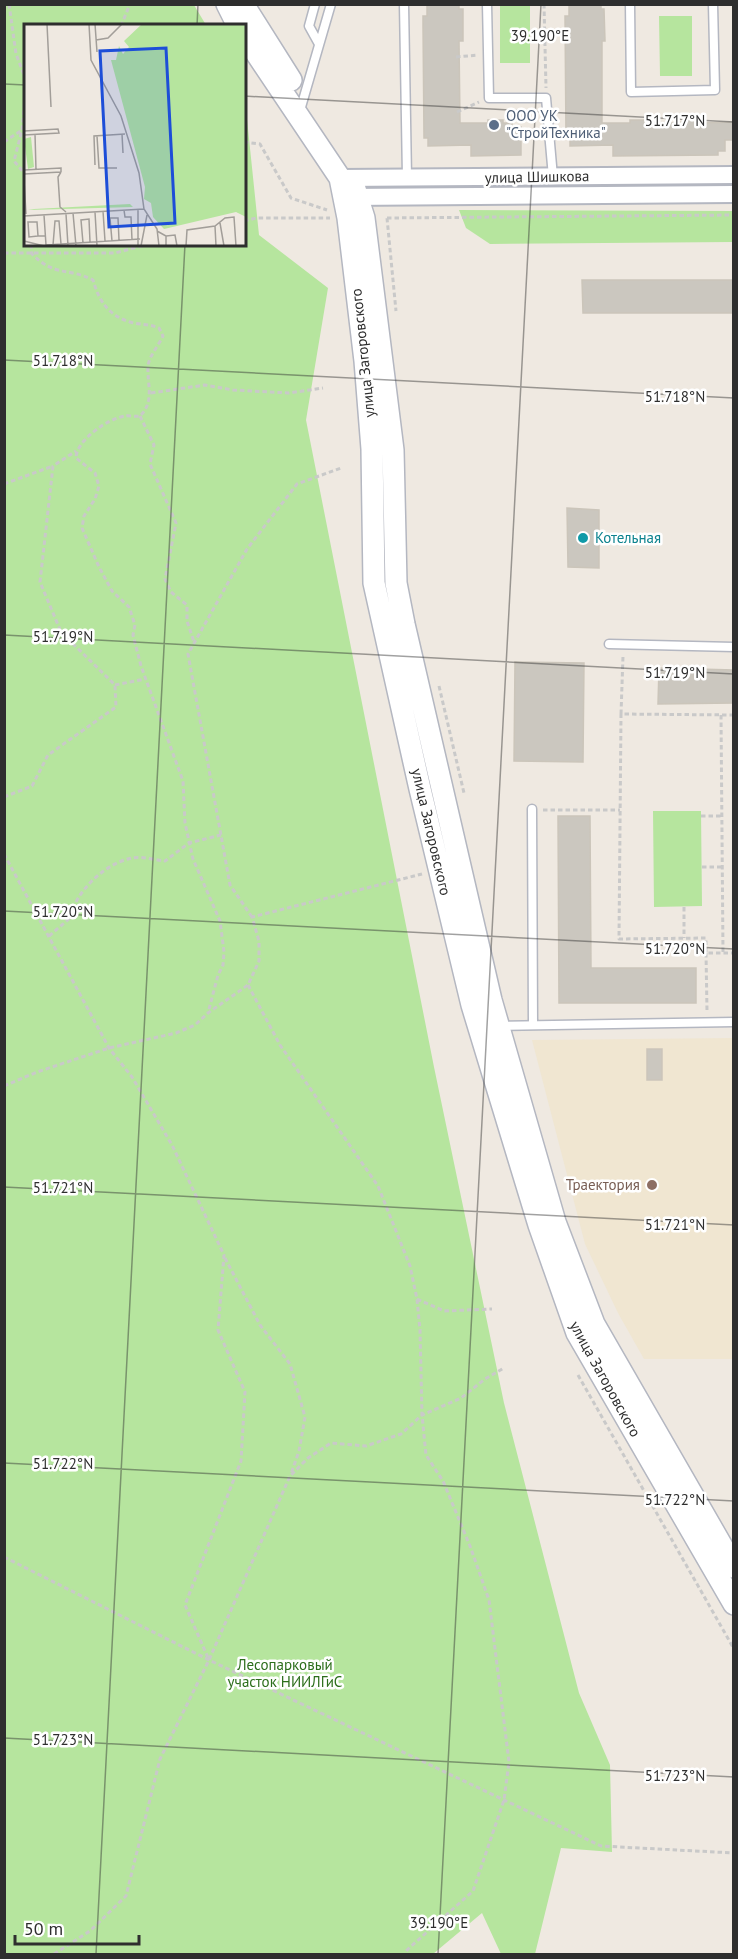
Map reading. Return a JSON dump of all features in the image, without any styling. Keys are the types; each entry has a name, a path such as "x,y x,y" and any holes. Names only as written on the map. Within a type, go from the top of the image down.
{"street":[{"path":"227,4 237,24"},
{"name":"улица Загоровского","path":"243,4 301,108"},
{"name":"улица Загоровского","path":"246,38 347,167 348,218 365,361 372,449 374,582 472,1005 539,1225 577,1333 734,1604"},
{"name":"улица Шишкова","path":"348,188 407,178 734,175"},
{"name":"улица Загоровского","path":"348,188 363,218 393,450 396,583 498,1026 555,1222 594,1324 734,1567"},
{"name":"улица Шишкова","path":"348,188 734,194"}],"lane":[{"path":"315,4 309,26 319,44"},
{"path":"301,108 331,4"},
{"path":"404,4 407,178"},
{"path":"487,4 489,98 546,98 553,177"},
{"path":"630,4 631,92 715,90 713,4"},
{"path":"609,644 734,647"},
{"path":"532,810 533,1025"},
{"path":"498,1026 734,1022"}],"path":[{"path":"9,4 16,54 24,75"},
{"path":"122,24 130,4"},
{"path":"544,4 546,98"},
{"path":"456,57 488,55"},
{"path":"457,112 489,98"},
{"path":"4,142 24,130"},
{"path":"24,130 14,161 24,173"},
{"path":"246,142 260,144 291,198 348,218"},
{"path":"396,314 387,218 734,215"},
{"path":"246,220 256,218 348,218"},
{"path":"4,484 53,466 76,451 88,435 106,424 126,416 140,416 146,410 151,393 148,364 163,336 159,328 130,322 111,313 98,296 93,280 78,272 58,272 44,266 32,254 31,246"},
{"path":"4,253 115,253 141,246"},
{"path":"151,393 206,384 233,390 289,393 323,388"},
{"path":"140,416 154,445 150,464 176,523 165,579 171,592 187,605 187,621 194,642"},
{"path":"76,451 76,458 95,473 99,486 95,499 84,516 82,528 112,591 129,607 135,625 133,635 145,679 183,781 185,823 189,843 220,921 224,952 223,964 208,1013"},
{"path":"4,797 32,786 48,755 116,707 115,685 61,632 40,582 53,466"},
{"path":"4,1086 37,1072 109,1048 176,1034 195,1025 248,985 259,962 259,941 252,917 230,885 188,654 247,549 297,484 341,468"},
{"path":"623,644 619,939 706,938 707,1022"},
{"path":"437,676 466,804"},
{"path":"115,685 145,679"},
{"path":"621,714 734,716"},
{"path":"721,715 723,953"},
{"path":"532,810 620,810"},
{"path":"701,816 722,816"},
{"path":"49,936 70,918 72,907 91,880 110,867 132,858 165,861 189,843 221,835"},
{"path":"4,854 109,1048 132,1077 172,1145 260,1325 290,1364 305,1417 299,1451 290,1476 209,1660 160,1759 126,1896 90,1931 54,1954"},
{"path":"702,867 723,867"},
{"path":"252,917 400,881"},
{"path":"684,906 684,939"},
{"path":"706,953 734,953"},
{"path":"248,985 280,1045 378,1186 410,1266 417,1299 420,1330 422,1415 426,1455 443,1481 489,1600 508,1762 504,1800 473,1891 405,1954"},
{"path":"209,1660 185,1605 241,1461 246,1392 218,1330 224,1255"},
{"path":"417,1299 444,1311 492,1309"},
{"path":"290,1476 308,1458 331,1443 366,1446 401,1434 422,1415 461,1398 485,1379 504,1368"},
{"path":"4,1557 209,1660 601,1846 734,1853"},
{"path":"59,1954 61,1950"}],"shaded area":[{"name":"Траектория","path":"733,1038 733,1359 644,1359 618,1313 585,1244 532,1040"}],"green space":[{"name":"Лесопарковый участок НИИЛГиС","path":"5,4 194,5 205,24 24,24 24,246 246,246 246,110 259,235 328,288 306,420 434,1067 504,1403 579,1693 610,1765 612,1852 561,1848 535,1954 501,1954 482,1913 433,1954 5,1954"},
{"path":"500,6 530,6 530,63 500,63"},
{"path":"659,16 692,16 692,76 660,76"},
{"path":"459,210 733,211 733,242 490,244 466,228"},
{"path":"653,811 701,811 702,906 654,907"}],"building":[{"path":"427,4 459,4 459,9 463,9 463,41 459,41 460,123 488,123 488,120 503,120 503,123 512,123 512,127 521,127 521,155 471,156 471,145 428,146 428,138 424,138 423,25 423,16 427,16"},
{"path":"569,4 601,4 601,9 604,9 602,123 630,123 630,120 645,120 645,123 670,123 686,122 686,119 701,119 701,123 734,122 734,140 725,140 725,151 718,151 718,155 613,156 613,145 570,146 570,138 566,138 565,16 569,16"},
{"path":"582,280 734,280 734,313 583,313"},
{"name":"Котельная","path":"567,508 599,510 599,568 568,567"},
{"path":"515,662 584,663 583,762 514,761"},
{"path":"659,668 734,670 734,703 658,704"},
{"path":"558,816 590,816 591,968 696,968 696,1003 559,1003"},
{"path":"647,1049 662,1049 662,1080 647,1080"}],"place":[{"name":"ООО УК \"СтройТехника\"","path":"494,125"},
{"name":"Котельная","path":"583,538"},
{"name":"Траектория","path":"652,1185"}]}
